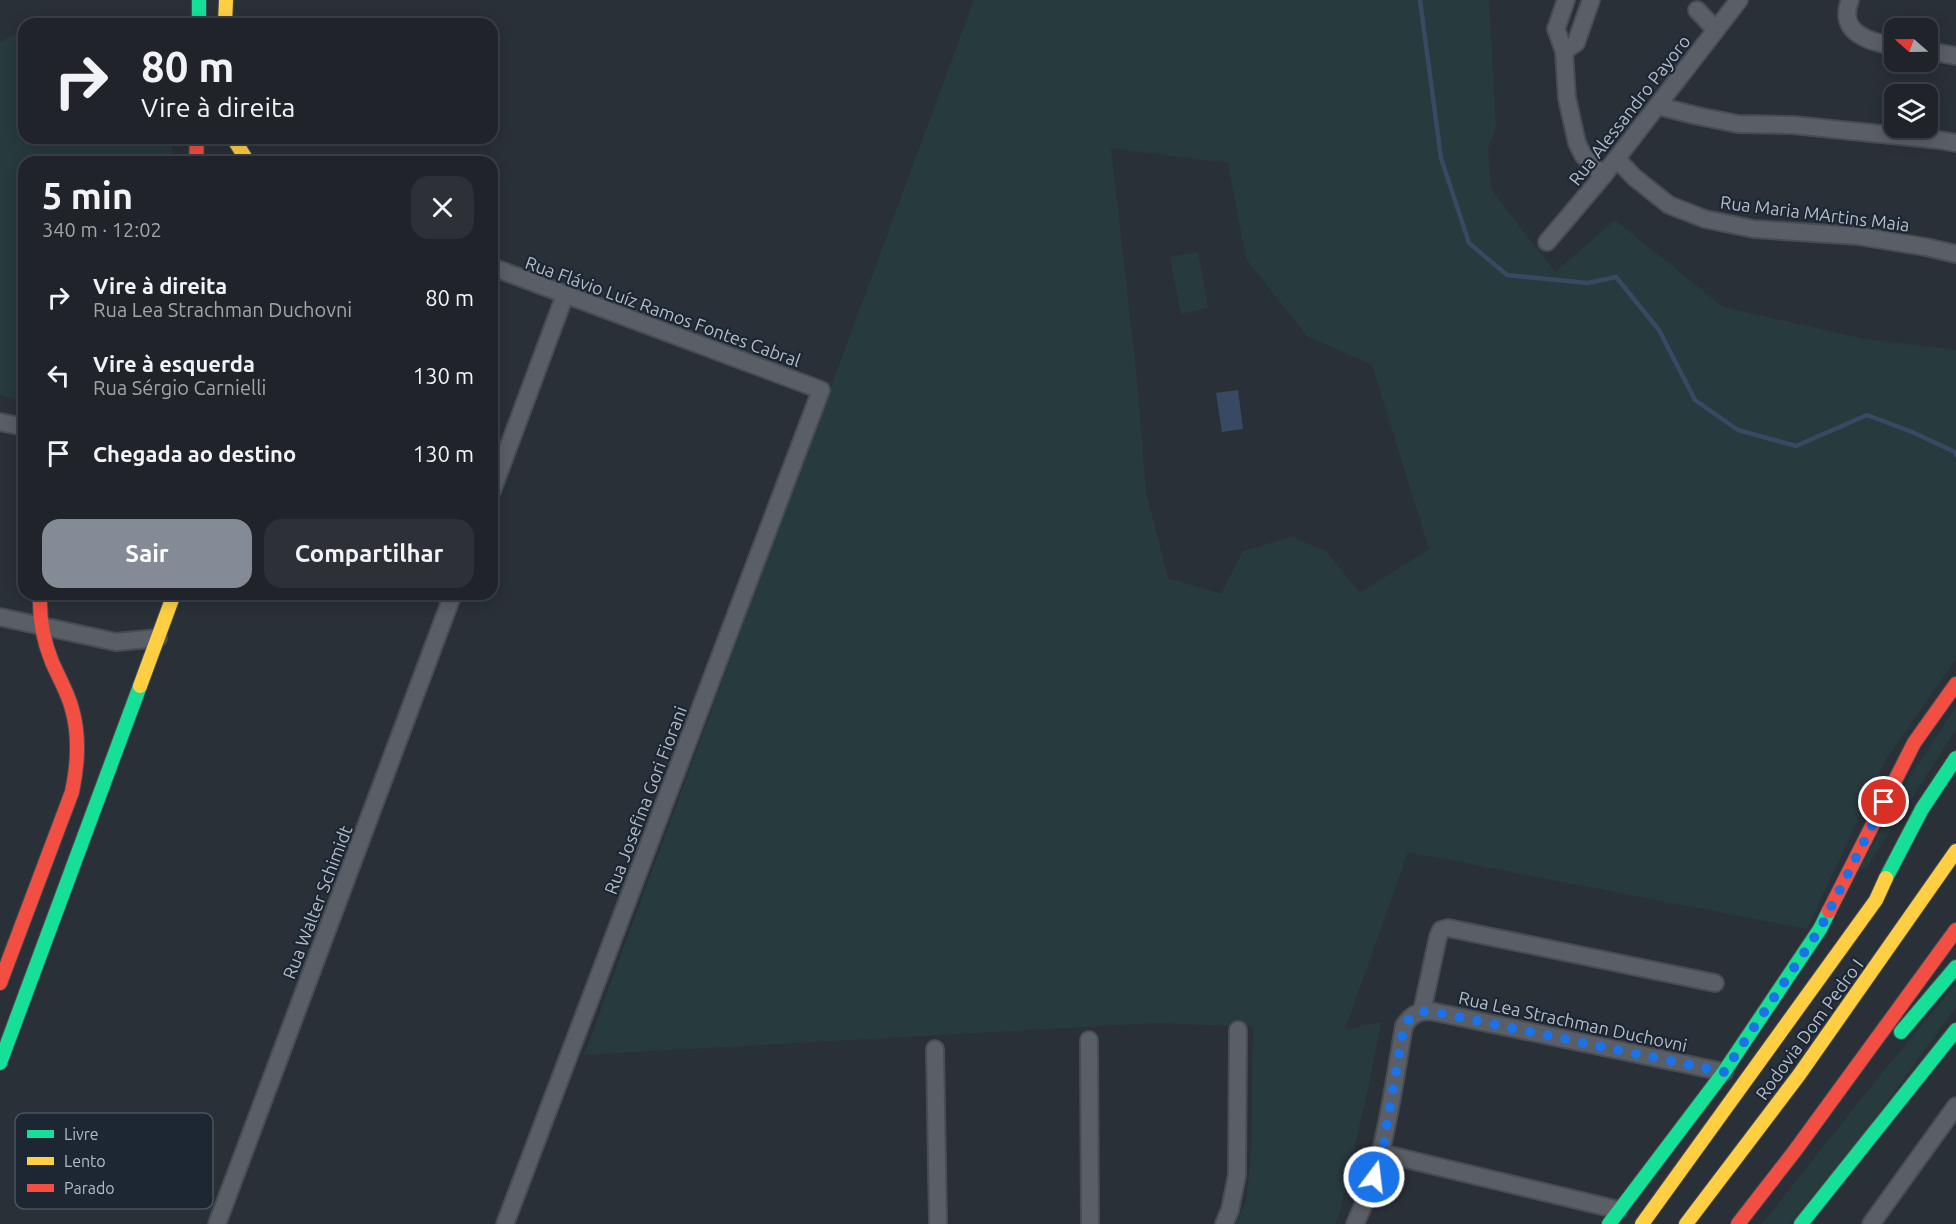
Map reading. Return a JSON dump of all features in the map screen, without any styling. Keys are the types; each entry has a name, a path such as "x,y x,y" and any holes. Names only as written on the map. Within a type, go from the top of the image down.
{"main road":[{"path":"199,0 199,18"},
{"path":"225,18 226,0"},
{"path":"0,983 72,792 77,769 78,744 72,709 48,652 42,626 40,600"},
{"path":"0,1063 172,600"},
{"path":"1609,1224 1724,1072 1820,929 1914,743 1956,684"},
{"path":"1876,900 1889,867 1941,778 1956,758"},
{"path":"1642,1224 1932,821"},
{"name":"Rodovia Dom Pedro I","path":"1686,1224 1806,1066 1956,850"},
{"path":"1738,1224 1794,1152 1956,930"},
{"path":"1794,1152 1928,1002 1956,967"},
{"path":"1801,1224 1956,1030"}],"street":[{"path":"1566,0 1556,29 1564,51 1567,98 1577,143 1583,155 1603,176"},
{"path":"1564,51 1576,43 1591,0"},
{"name":"Rua Alessandro Payoro","path":"1547,242 1617,159 1739,0"},
{"path":"1850,0 1847,13 1849,23 1855,32 1863,39 1884,44"},
{"path":"1697,10 1716,30"},
{"path":"1938,53 1956,56"},
{"path":"1658,106 1738,123 1793,125 1956,143"},
{"name":"Rua Maria MArtins Maia","path":"1617,159 1669,205 1705,219 1754,229 1858,236 1956,254"},
{"name":"Rua Flávio Luíz Ramos Fontes Cabral","path":"498,269 821,390"},
{"path":"498,475 565,295"},
{"name":"Rua Josefina Gori Fiorani","path":"505,1224 821,390"},
{"path":"0,422 18,426"},
{"name":"Rua Walter Schimidt","path":"217,1224 451,600"},
{"path":"0,617 116,642 158,638"},
{"path":"1355,1224 1367,1200 1382,1153 1404,1026 1407,1020 1418,1013 1441,930 1448,928 1715,983"},
{"name":"Rua Lea Strachman Duchovni","path":"1418,1013 1430,1011 1724,1072"},
{"path":"1224,1224 1230,1210 1237,1175 1238,1030"},
{"path":"1089,1040 1090,1224"},
{"path":"935,1049 938,1224"},
{"path":"1871,1224 1956,1107"},
{"path":"1382,1153 1619,1210"}],"green space":[{"path":"974,0 1489,0 1496,127 1488,148 1491,189 1555,272 1615,220 1723,307 1865,339 1956,350 1956,659 1886,759 1807,929 1408,852 1345,1030 1381,1022 1369,1085 1335,1224 1235,1224 1246,1202 1251,1153 1253,1027 1156,1023 584,1055","holes":["1111,148 1228,163 1246,259 1307,336 1372,365 1429,549 1360,593 1326,551 1291,537 1243,551 1221,594 1168,578 1146,492 1137,379"]},
{"path":"18,33 18,144 172,144 172,156 18,156 18,400 0,395 0,42"},
{"path":"1198,252 1208,308 1181,314 1170,257"},
{"path":"1956,707 1956,730 1867,867 1858,871 1913,772"},
{"path":"1956,984 1956,1007 1867,1129 1790,1224 1762,1224 1881,1074"}],"water":[{"path":"1238,390 1243,429 1222,432 1216,393"}],"waterway":[{"path":"1420,0 1441,158 1469,243 1507,275 1588,283 1616,277 1659,330 1695,400 1738,430 1796,446 1867,415 1912,432 1955,452 1956,455"}],"traffic: fast":[{"path":"199,0 199,18"},
{"path":"0,1063 140,686"},
{"path":"1886,878 1922,809 1956,758"},
{"path":"1609,1224 1724,1072 1820,929 1829,911"},
{"path":"1901,1032 1956,967"},
{"path":"1801,1224 1956,1030"}],"traffic: slow":[{"path":"225,18 226,0"},
{"path":"237,144 244,156"},
{"path":"140,686 172,600"},
{"path":"1686,1224 1799,1075 1956,851"},
{"path":"1642,1224 1876,900 1886,878"}],"traffic: jam":[{"path":"196,156 197,144"},
{"path":"0,983 72,792 76,771 75,719 46,645 42,629 40,600"},
{"path":"1829,911 1914,743 1956,684"},
{"path":"1738,1224 1794,1152 1956,930"}],"route":[{"path":"1374,1177 1382,1153 1404,1026 1414,1014 1422,1011 1724,1072 1820,929 1884,802"}]}
